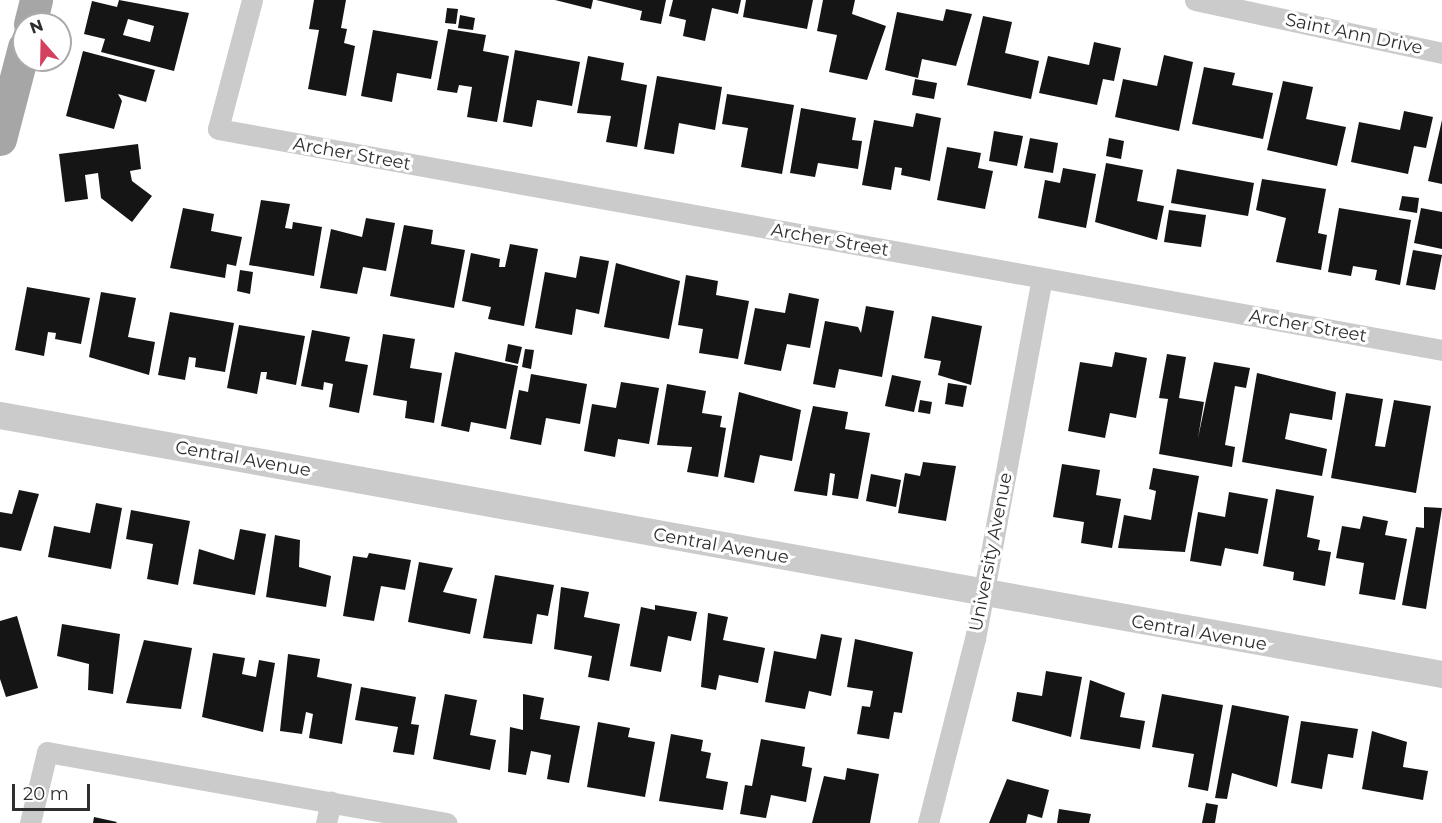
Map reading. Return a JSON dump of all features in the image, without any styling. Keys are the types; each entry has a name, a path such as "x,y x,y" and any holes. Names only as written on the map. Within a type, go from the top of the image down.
{"main road":[{"path":"0,139 17,72"}],"street":[{"name":"Archer Street","path":"252,0 218,129 1442,350"},
{"name":"Saint Ann Drive","path":"1195,0 1442,54"},
{"name":"University Avenue","path":"928,823 984,594 1042,279"},
{"name":"Central Avenue","path":"0,415 984,594 1442,674"},
{"path":"30,823 47,752 447,823"},
{"path":"326,823 331,802"}],"building":[{"path":"119,0 189,13 174,71 101,52 105,39 84,34 92,1 117,7","holes":["128,19 154,26 150,42 123,35"]},
{"path":"314,0 346,0 341,28 347,29 344,43 355,46 346,96 308,89 319,30 309,29"},
{"path":"555,0 593,0 591,9"},
{"path":"596,0 666,0 661,24 640,20 642,11"},
{"path":"673,0 741,0 738,14 712,8 705,41 683,36 686,20 669,16"},
{"path":"746,0 813,0 807,29 743,17"},
{"path":"823,0 855,0 852,14 886,26 867,80 829,72 837,35 817,31"},
{"path":"447,8 458,9 456,24 445,23"},
{"path":"946,9 972,14 956,66 922,59 918,78 885,70 897,12 943,21"},
{"path":"460,15 475,18 473,30 458,28"},
{"path":"983,16 1012,22 1005,53 1039,61 1031,99 967,85"},
{"path":"448,29 486,35 483,51 509,56 497,122 467,117 472,87 459,85 457,93 437,90"},
{"path":"373,30 438,41 431,79 397,73 392,102 361,96"},
{"path":"1094,42 1121,48 1114,81 1103,79 1097,105 1039,93 1048,56 1089,65"},
{"path":"515,50 580,62 572,106 537,100 532,127 503,122"},
{"path":"83,51 155,70 146,102 118,94 122,101 114,129 66,116"},
{"path":"1164,55 1193,62 1179,131 1115,117 1123,79 1157,86"},
{"path":"588,56 624,63 621,80 647,85 637,147 606,142 611,116 577,113"},
{"path":"1204,67 1235,73 1232,85 1273,93 1263,139 1192,124"},
{"path":"657,76 722,87 715,130 679,123 674,154 644,149"},
{"path":"915,79 937,83 934,99 912,95"},
{"path":"1283,81 1313,87 1306,119 1346,127 1337,166 1267,150"},
{"path":"727,94 794,105 782,174 741,167 748,128 722,124"},
{"path":"801,108 856,118 852,140 862,141 858,169 818,163 815,177 790,173"},
{"path":"1404,111 1433,117 1426,148 1414,146 1408,174 1351,162 1359,122 1400,130"},
{"path":"916,113 941,118 930,181 901,175 902,168 895,167 891,190 862,185 874,120 913,127"},
{"path":"1442,120 1442,184 1428,181"},
{"path":"994,131 1023,136 1017,166 989,161"},
{"path":"1030,138 1058,143 1053,173 1024,168"},
{"path":"1109,138 1124,141 1121,159 1106,156"},
{"path":"138,144 141,169 130,171 132,181 152,196 132,222 101,198 98,173 85,175 88,199 65,202 59,154"},
{"path":"947,147 981,153 978,168 993,171 985,209 937,200"},
{"path":"1106,163 1143,170 1137,201 1164,206 1157,240 1095,222"},
{"path":"1063,168 1096,174 1086,228 1038,218 1045,180 1060,183"},
{"path":"1177,169 1254,183 1248,216 1171,203"},
{"path":"1262,179 1326,189 1318,233 1327,235 1321,270 1276,262 1286,218 1256,210"},
{"path":"1402,196 1419,198 1417,213 1399,210"},
{"path":"261,200 290,204 285,228 292,229 293,222 322,227 314,276 249,265"},
{"path":"183,208 214,214 211,231 242,237 236,266 227,264 225,278 170,268"},
{"path":"1339,208 1411,220 1400,285 1375,280 1377,270 1353,266 1351,276 1328,272"},
{"path":"1421,208 1442,212 1442,249 1414,243"},
{"path":"1169,210 1206,215 1201,247 1164,242"},
{"path":"366,218 395,223 386,271 363,267 357,294 320,288 331,229 362,237"},
{"path":"404,225 433,230 431,244 465,250 454,308 390,296"},
{"path":"510,244 538,249 524,326 488,319 491,307 462,301 471,253 500,259 499,267 505,267"},
{"path":"1413,250 1442,255 1435,290 1406,285"},
{"path":"580,256 609,261 599,314 576,309 572,335 535,328 545,272 576,278"},
{"path":"616,263 680,281 669,339 604,327"},
{"path":"240,270 253,272 250,294 237,291"},
{"path":"686,275 718,281 716,295 749,301 738,359 699,353 703,329 678,325"},
{"path":"27,287 90,298 81,344 55,339 56,333 48,332 44,356 15,350"},
{"path":"101,292 136,298 128,337 155,342 149,375 89,357"},
{"path":"789,293 819,299 810,348 787,344 781,371 744,364 755,308 785,313"},
{"path":"866,306 894,311 882,377 839,369 835,388 813,384 825,321 858,327 861,333"},
{"path":"170,312 234,323 225,372 195,367 196,358 189,357 185,380 158,375"},
{"path":"932,316 982,326 971,385 938,375 941,361 924,358"},
{"path":"239,325 305,336 296,385 266,379 267,372 261,372 257,394 227,388"},
{"path":"312,330 350,337 345,361 368,365 359,413 329,407 333,384 324,382 323,390 301,386"},
{"path":"383,334 415,339 410,368 442,373 434,423 405,418 407,401 373,395"},
{"path":"508,344 522,347 518,364 505,361"},
{"path":"525,349 534,350 531,369 522,367"},
{"path":"455,352 518,366 506,429 471,422 469,432 441,426"},
{"path":"1115,352 1147,358 1136,418 1110,413 1105,438 1068,431 1080,362 1112,367"},
{"path":"1167,354 1186,357 1179,398 1204,402 1198,438 1214,362 1250,368 1246,388 1235,386 1225,445 1235,447 1232,467 1159,454 1168,399 1159,398"},
{"path":"1257,373 1336,392 1332,420 1290,413 1285,439 1327,449 1322,476 1242,462"},
{"path":"531,374 587,384 580,424 546,418 541,445 510,439 519,390 528,392"},
{"path":"892,375 921,381 914,412 885,406"},
{"path":"621,382 659,388 649,444 618,439 615,457 584,451 592,404 616,408"},
{"path":"948,383 967,386 963,407 945,404"},
{"path":"667,384 706,391 702,413 722,416 720,427 726,428 718,477 687,472 692,447 657,445"},
{"path":"739,392 801,410 792,461 760,455 754,483 724,477"},
{"path":"1346,393 1383,399 1375,446 1385,447 1394,400 1431,406 1416,493 1331,478"},
{"path":"920,400 932,402 930,414 918,412"},
{"path":"813,406 848,412 845,429 870,433 858,499 832,495 835,474 830,473 827,496 794,491"},
{"path":"923,462 956,466 946,521 898,513 905,473 920,476"},
{"path":"1062,464 1100,470 1096,495 1121,499 1112,548 1081,543 1084,522 1053,517"},
{"path":"1153,468 1199,476 1185,552 1118,548 1124,515 1151,520 1156,491 1149,489"},
{"path":"871,474 901,480 896,507 866,501"},
{"path":"1276,489 1314,496 1307,537 1320,540 1318,550 1331,552 1325,586 1293,580 1294,572 1263,566"},
{"path":"19,490 39,494 21,551 0,547 0,512 12,514"},
{"path":"1229,492 1268,499 1258,554 1225,548 1221,566 1190,561 1198,512 1225,517"},
{"path":"96,503 122,508 111,569 48,557 54,526 90,533"},
{"path":"1424,507 1442,508 1426,609 1402,605 1416,527 1424,528"},
{"path":"131,510 190,521 178,585 147,579 153,544 126,539"},
{"path":"1363,516 1388,521 1385,535 1407,539 1395,600 1359,594 1364,563 1336,558 1342,526 1360,529"},
{"path":"240,529 266,534 255,595 193,584 199,549 234,560"},
{"path":"275,535 300,540 299,567 331,576 326,607 266,597"},
{"path":"369,553 411,560 405,590 381,586 374,621 343,616 353,556 367,558"},
{"path":"419,562 453,568 443,592 477,599 470,634 408,622"},
{"path":"495,575 554,585 548,616 537,614 532,644 483,638"},
{"path":"561,587 589,592 584,617 620,624 609,681 588,677 592,656 554,649"},
{"path":"655,605 697,612 691,641 668,636 661,672 630,666 641,607 655,610"},
{"path":"708,613 728,617 723,640 765,648 758,683 719,675 716,690 701,687"},
{"path":"17,616 38,688 6,697 0,679 0,621"},
{"path":"62,624 120,634 113,694 88,690 89,664 57,656"},
{"path":"821,634 842,638 831,696 809,691 805,709 765,702 774,651 816,659"},
{"path":"855,639 913,652 902,713 894,712 889,739 857,734 862,706 870,707 873,691 847,687"},
{"path":"144,640 192,648 181,709 126,703"},
{"path":"213,653 245,658 242,674 256,677 259,660 275,663 263,732 202,717"},
{"path":"288,654 320,659 317,677 352,684 342,744 309,738 313,714 306,712 302,734 280,731"},
{"path":"1046,671 1082,677 1071,737 1012,721 1017,692 1042,696"},
{"path":"1090,680 1125,693 1120,717 1145,721 1140,749 1080,739"},
{"path":"361,687 416,697 411,724 419,725 414,755 393,752 398,727 355,720"},
{"path":"445,694 477,700 470,735 496,740 490,770 433,759"},
{"path":"523,694 544,698 540,719 580,726 569,783 547,779 551,755 531,751 526,775 508,772 510,727 523,730"},
{"path":"1162,694 1223,705 1208,791 1188,787 1194,754 1152,747"},
{"path":"1232,705 1289,716 1277,787 1232,773 1227,799 1215,798"},
{"path":"1301,721 1358,729 1353,758 1328,754 1322,789 1291,783"},
{"path":"598,722 630,728 628,737 655,742 645,797 587,787"},
{"path":"1372,731 1407,742 1403,767 1428,771 1423,800 1362,789"},
{"path":"671,734 703,740 701,751 711,753 706,778 728,782 723,810 659,801"},
{"path":"761,739 805,747 802,766 812,768 806,802 771,795 766,818 740,814 745,785 752,786"},
{"path":"847,768 879,774 870,823 812,823 824,776 845,780"},
{"path":"1007,779 1049,790 1042,818 1028,814 1026,823 989,823"},
{"path":"1206,803 1218,805 1215,823 1202,823"},
{"path":"1059,809 1091,814 1089,823 1057,823"},
{"path":"94,817 117,822 93,823"}]}
